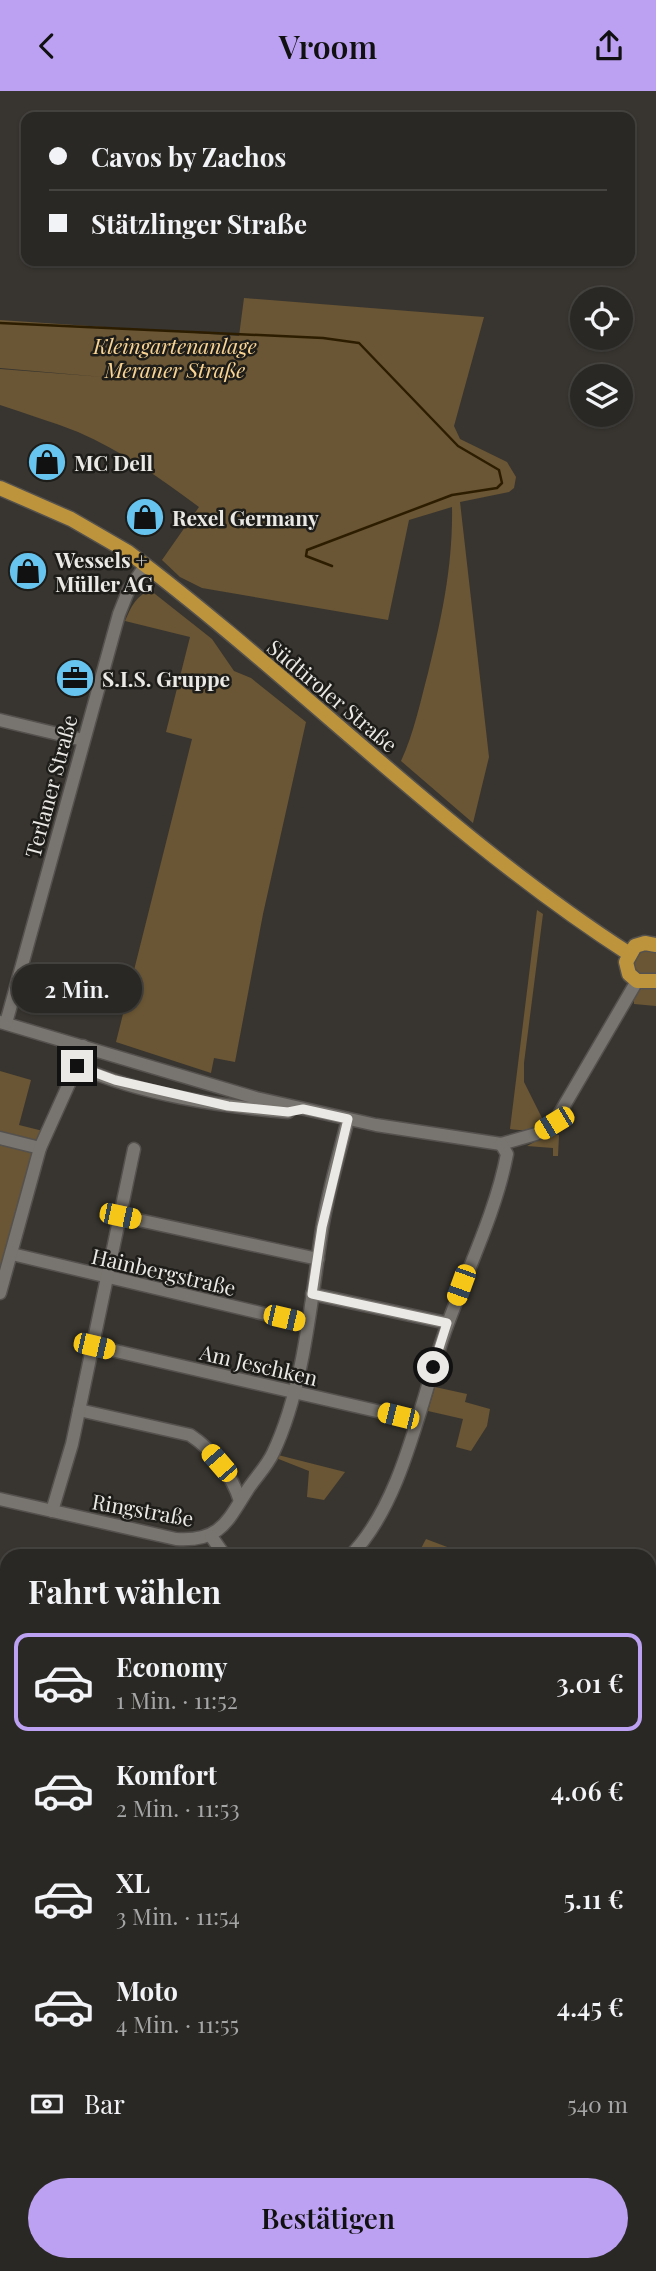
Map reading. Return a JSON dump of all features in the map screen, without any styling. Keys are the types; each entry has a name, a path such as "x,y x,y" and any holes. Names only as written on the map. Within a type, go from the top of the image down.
{"main road":[{"name":"Südtiroler Straße","path":"0,488 71,519 146,565 465,834 568,914 628,953"},
{"path":"656,945 640,944 628,953 626,968 637,981 656,981"}],"street":[{"name":"Terlaner Straße","path":"3,1023 122,605 146,565"},
{"path":"0,720 83,740"},
{"path":"77,1066 133,1085 303,1109 500,1144 518,1140 554,1123 637,981"},
{"path":"3,1023 83,1046 254,1103"},
{"path":"0,1293 40,1149 77,1066 83,1046"},
{"name":"Ringstraße","path":"0,1499 176,1539 197,1540 211,1536 226,1523 272,1456 284,1428 307,1324 327,1206 348,1119"},
{"path":"0,1138 40,1149"},
{"path":"356,1549 368,1535 389,1499 447,1323 503,1168 507,1154 500,1144"},
{"path":"52,1511 94,1346 134,1149"},
{"path":"120,1216 318,1259"},
{"name":"Hainbergstraße","path":"12,1254 307,1324"},
{"path":"312,1294 447,1323"},
{"name":"Am Jeschken","path":"94,1346 416,1420"},
{"path":"79,1410 190,1435 204,1446 234,1481 240,1501"},
{"path":"234,1481 251,1485"},
{"path":"211,1536 220,1549"}],"green space":[{"name":"Kleingartenanlage Meraner Straße","path":"244,298 484,317 454,426 460,439 507,462 516,477 514,488 509,492 460,502 489,757 473,823 401,761 410,740 442,611 451,550 452,507 409,520 388,620 202,588 180,577 162,560 199,507 140,466 94,439 0,405 0,369 103,377 0,368 0,320 239,336"},
{"path":"150,590 212,639 234,671 251,678 306,722 263,914 235,1062 214,1058 211,1073 116,1042 192,739 166,732 190,637 125,621 138,599"},
{"path":"537,910 543,914 524,1063 524,1082 543,1120 532,1128 515,1130 510,1129"},
{"path":"640,949 656,950 656,975 646,978 635,972 632,959"},
{"path":"656,985 656,1006 634,1004 634,996 643,987"},
{"path":"0,1071 31,1080 19,1125 43,1131 0,1284"},
{"path":"549,1134 559,1135 558,1156 553,1156 553,1148 527,1146"},
{"path":"435,1387 467,1394 465,1402 490,1409 487,1426 471,1451 456,1447 463,1419 428,1411"},
{"path":"278,1455 345,1472 324,1500 307,1497 309,1471 276,1458"},
{"path":"426,1539 452,1549 421,1549"}],"waterway":[{"path":"0,323 323,338 359,343 458,446 499,470 502,483 497,488 452,495 307,550 306,556 332,566"}],"place":[{"name":"MC Dell","path":"47,462"},
{"name":"Rexel Germany","path":"145,517"},
{"name":"Wessels + Müller AG","path":"28,571"},
{"name":"S.I.S. Gruppe","path":"75,678"}],"route":[{"path":"77,1066 133,1085 228,1106 288,1112 303,1109 348,1119 322,1227 312,1294 447,1323 433,1367"}]}
